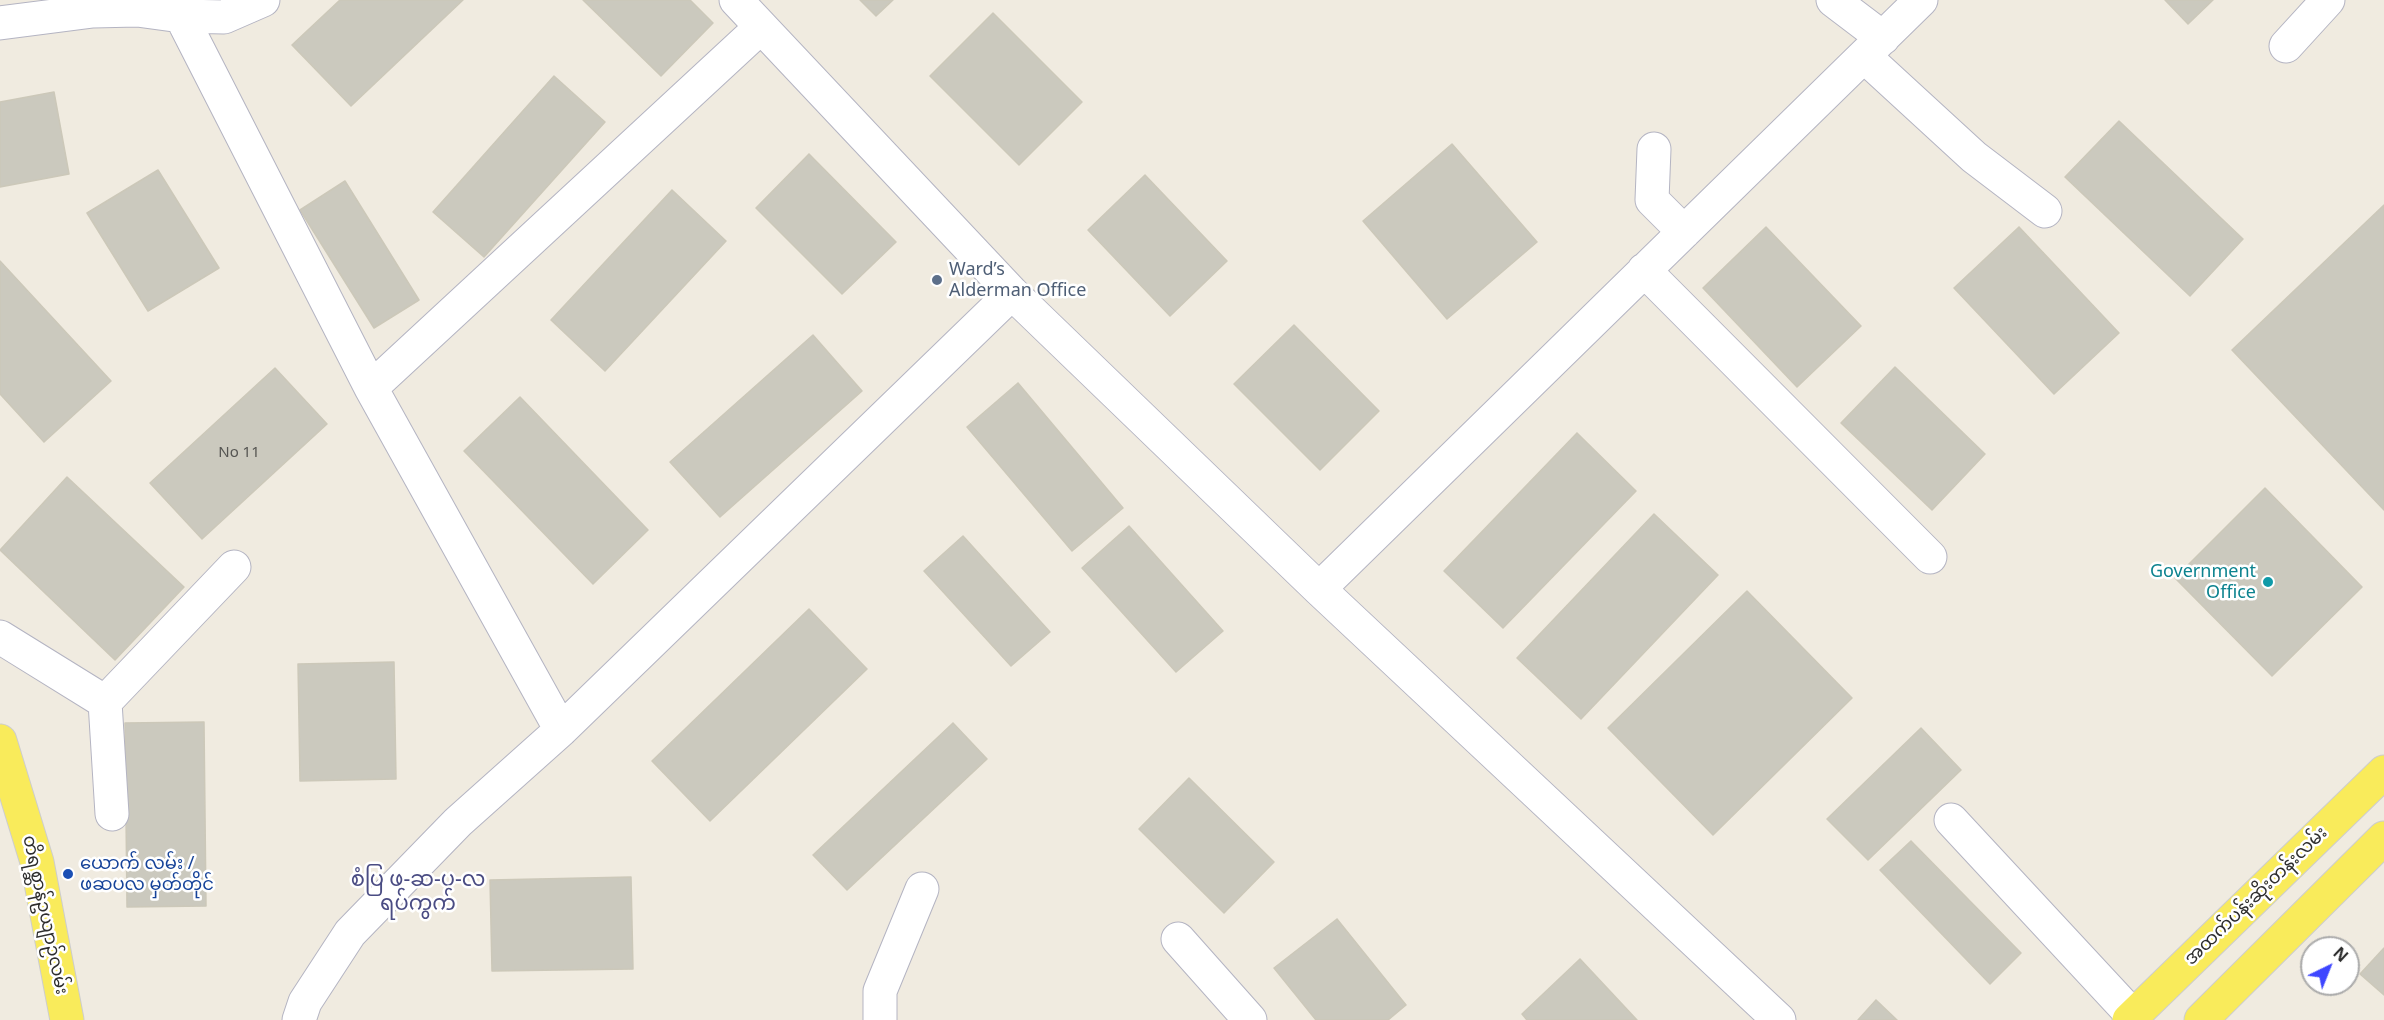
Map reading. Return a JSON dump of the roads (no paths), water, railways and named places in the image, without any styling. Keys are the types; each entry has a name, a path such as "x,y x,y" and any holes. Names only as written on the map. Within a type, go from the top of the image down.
{"main road":[{"name":"တိရစ္ဆာန်ဥယျာဉ်လမ်း","path":"0,741 37,862 67,1020"},
{"name":"အထက်ပန်းဆိုးတန်းလမ်း","path":"2131,1018 2384,772"},
{"path":"2201,1020 2384,838"},
{"path":"2161,988 2195,1020"}],"street":[{"path":"0,23 93,11 137,10 181,16 224,17 263,0"},
{"path":"736,0 1012,293 1319,589 1779,1020"},
{"path":"1833,0 1974,157 2045,211"},
{"path":"1319,589 1921,0"},
{"path":"2286,46 2328,0"},
{"path":"181,16 371,388 561,729"},
{"path":"371,388 761,27"},
{"path":"1654,149 1652,200 1684,232"},
{"path":"1644,270 1930,557"},
{"path":"299,1020 305,1002 350,933 458,822 561,729 1012,293"},
{"path":"112,814 105,702 234,567"},
{"path":"0,637 105,702"},
{"path":"1951,820 2131,1018"},
{"path":"880,1020 880,991 922,889"},
{"path":"1178,939 1250,1020"}],"place":[{"name":"Ward’s Alderman Office","path":"937,280"},
{"name":"Government Office","path":"2268,582"},
{"name":"ယောက် လမ်း / ဖဆပလ မှတ်တိုင်","path":"68,874"}],"district":[{"name":"စံပြ ဖ-ဆ-ပ-လ ရပ်ကွက်","path":"418,892"}]}
